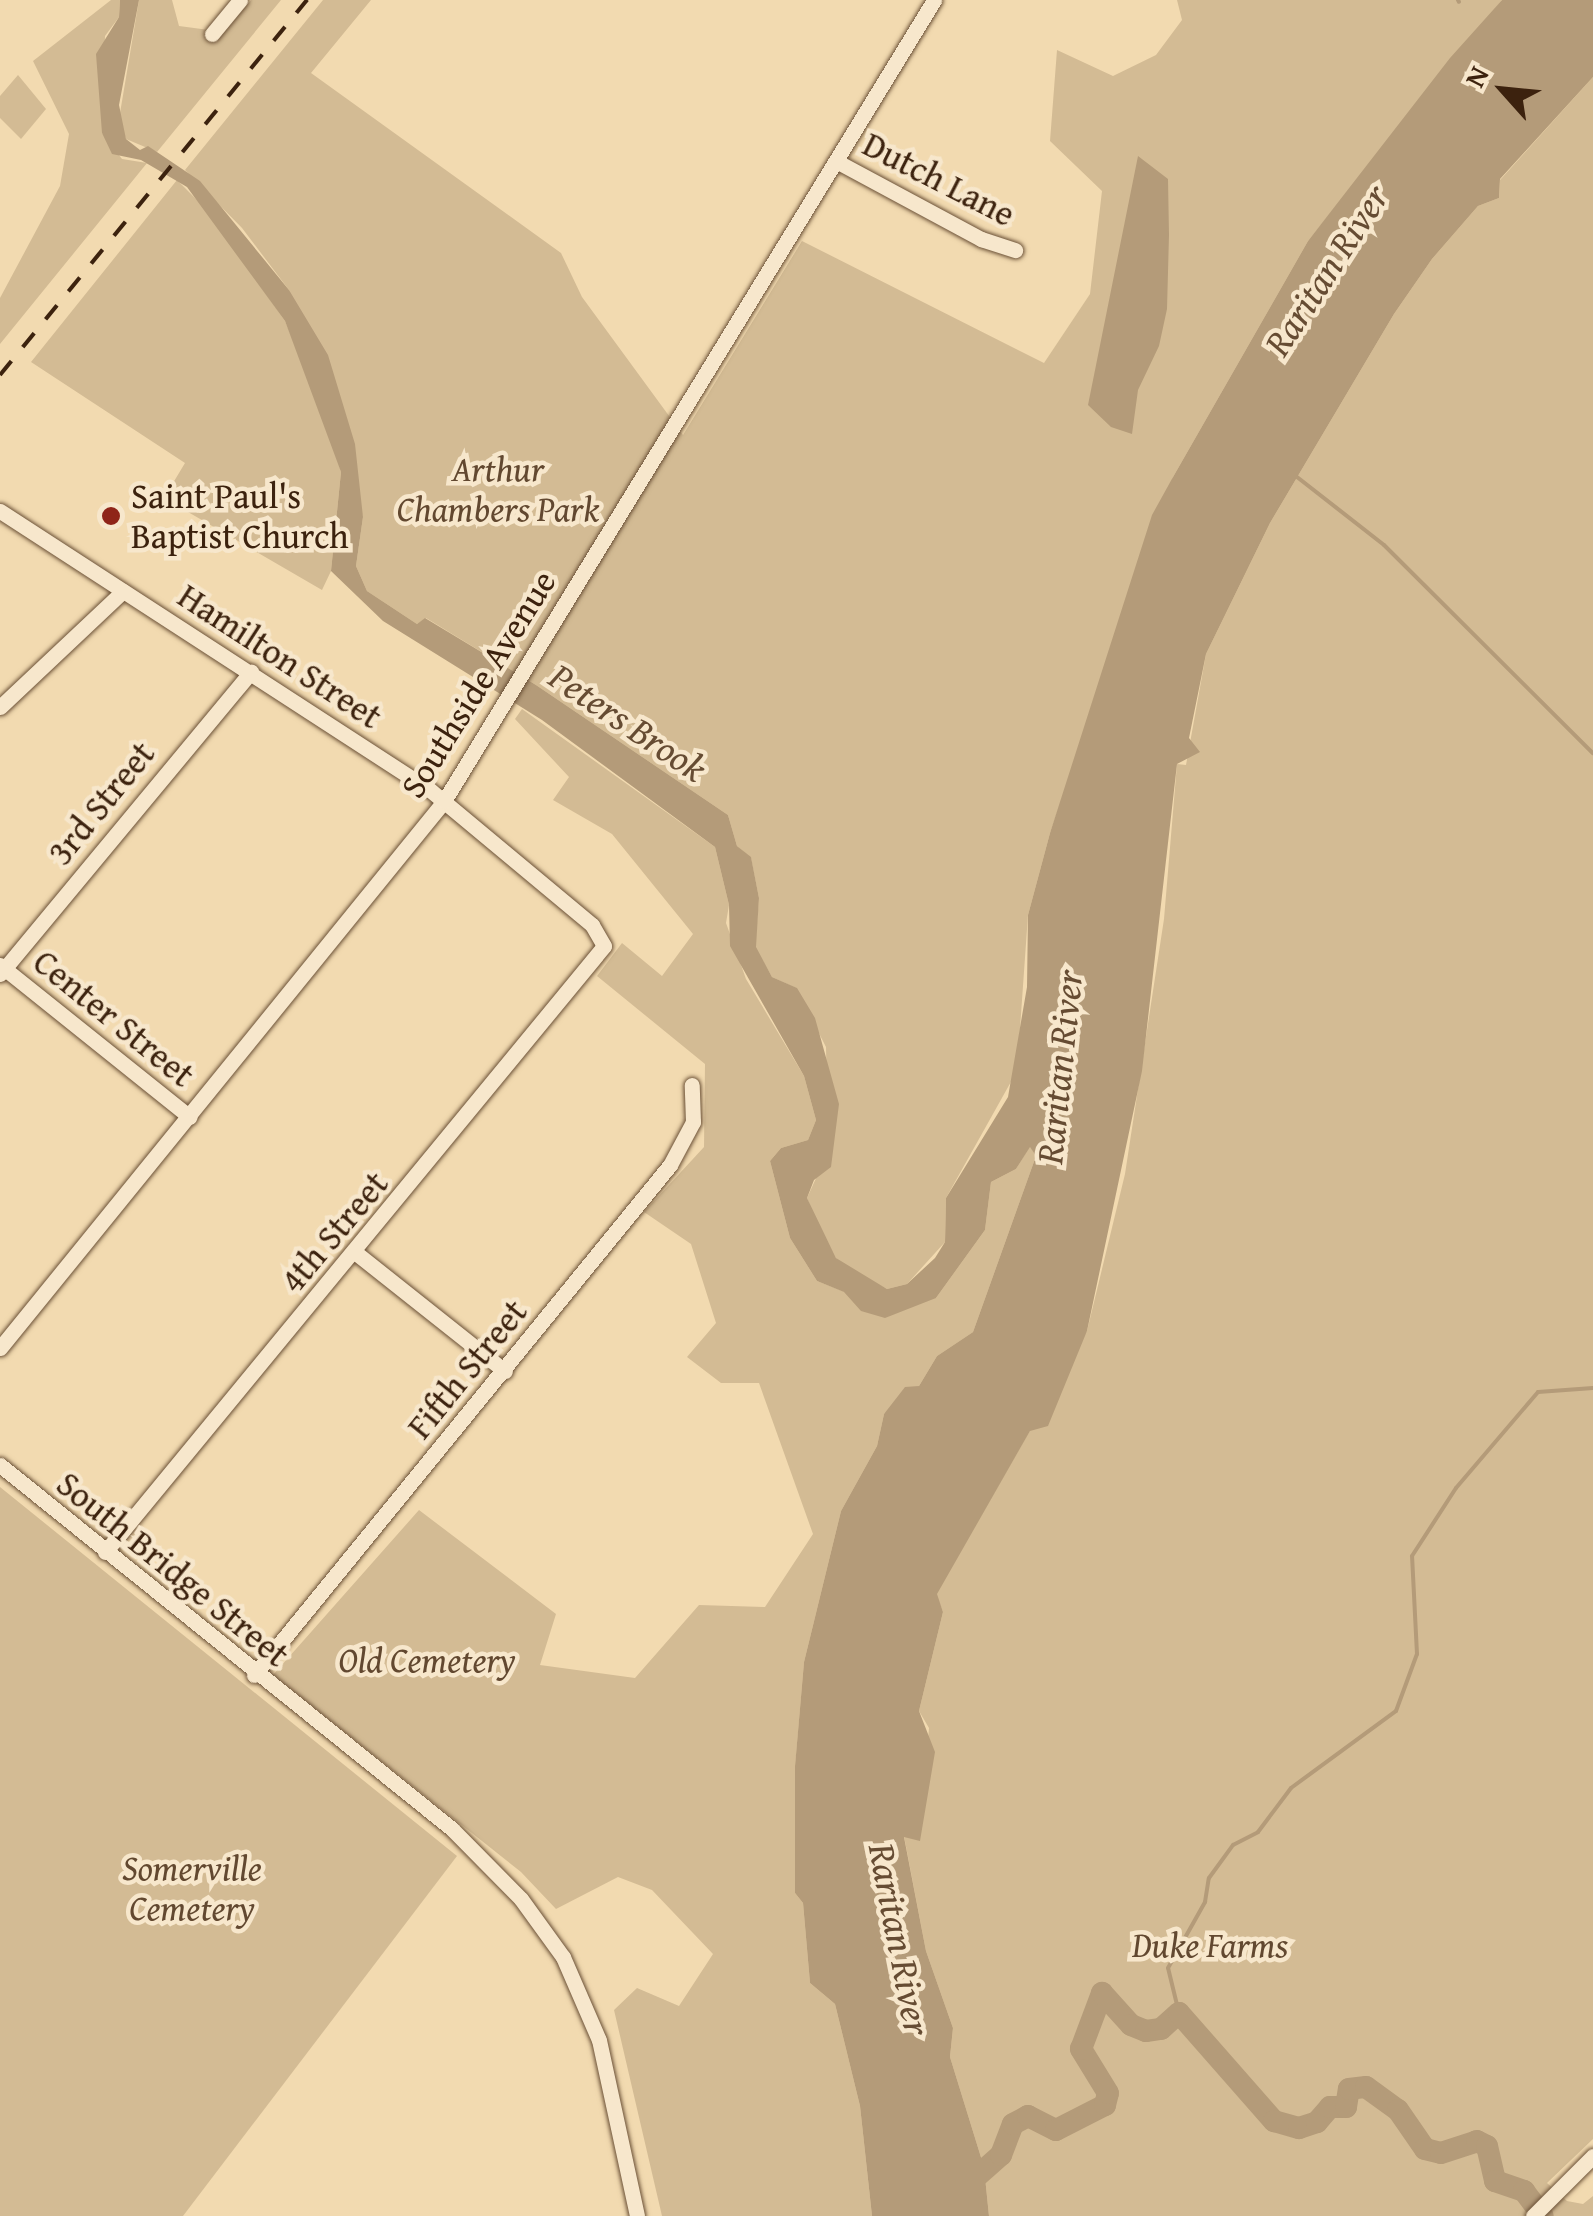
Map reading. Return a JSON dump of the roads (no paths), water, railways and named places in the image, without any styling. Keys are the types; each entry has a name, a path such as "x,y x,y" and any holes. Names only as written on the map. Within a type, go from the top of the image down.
{"street":[{"path":"212,34 240,0"},
{"name":"Southside Avenue","path":"0,1348 444,801 934,0"},
{"name":"Dutch Lane","path":"836,161 981,240 1015,250"},
{"name":"Hamilton Street","path":"0,511 444,801 592,926 604,946"},
{"path":"0,707 123,591"},
{"name":"3rd Street","path":"2,969 251,672"},
{"name":"4th Street","path":"105,1552 356,1254 604,946"},
{"name":"Center Street","path":"2,969 190,1117"},
{"name":"Fifth Street","path":"254,1675 670,1164 693,1122 692,1085"},
{"path":"356,1254 505,1371"},
{"name":"South Bridge Street","path":"0,1465 254,1675 452,1829 540,1922 572,1974 599,2040 637,2216"},
{"path":"1538,2210 1593,2156"},
{"name":"South Bridge Street","path":"635,2194 645,2216"}],"water":[{"name":"Raritan River","path":"120,0 139,0 119,105 126,139 140,150 148,146 200,181 289,290 328,355 355,444 363,517 356,566 367,591 417,624 425,618 536,685 728,815 737,846 751,857 759,898 756,947 772,977 797,988 815,1018 839,1104 831,1167 814,1180 807,1198 836,1258 887,1289 907,1284 935,1258 945,1242 946,1198 1008,1097 1027,987 1028,915 1050,833 1152,515 1308,241 1450,58 1502,0 1593,0 1593,77 1500,179 1499,198 1478,206 1432,259 1394,314 1270,523 1206,654 1189,738 1200,752 1177,764 1142,1071 1087,1331 1048,1426 1030,1431 937,1594 943,1612 919,1711 935,1752 920,1841 904,1837 926,1951 953,2028 950,2057 984,2167 989,2216 872,2216 860,2106 835,2004 810,1983 803,1903 795,1893 795,1766 804,1662 841,1511 877,1446 884,1414 905,1387 919,1386 937,1356 973,1332 1036,1156 1030,1147 1016,1169 991,1182 985,1230 936,1298 885,1318 861,1311 844,1292 817,1281 790,1238 770,1161 781,1148 808,1140 816,1120 804,1076 730,946 729,905 715,847 542,720 383,621 331,571 341,472 285,321 187,187 141,160 112,154 102,133 96,54 119,17"},
{"path":"1138,156 1168,179 1169,235 1167,309 1159,346 1138,390 1132,434 1111,427 1088,405"}],"waterway":[{"path":"1297,477 1384,545 1593,753"},
{"path":"1179,2013 1168,1968 1205,1902 1209,1878 1233,1845 1258,1832 1291,1788 1396,1711 1417,1654 1412,1556 1456,1488 1538,1392 1593,1388"},
{"path":"932,2216 1001,2155 1013,2124 1028,2116 1056,2130 1105,2105 1108,2093 1081,2049 1102,1993 1131,2025 1146,2031 1161,2029 1179,2013 1274,2121 1299,2128 1317,2122 1330,2107 1346,2107 1349,2089 1366,2087 1398,2110 1425,2149 1441,2153 1477,2141 1487,2146 1495,2181 1524,2191 1543,2216"}],"railway":[{"path":"0,375 307,0"}],"place":[{"name":"Saint Paul's Baptist Church","path":"111,516"}],"park label":[{"name":"Arthur Chambers Park","path":"498,489"},
{"name":"Old Cemetery","path":"427,1660"},
{"name":"Somerville Cemetery","path":"192,1888"},
{"name":"Duke Farms","path":"1210,1945"}],"water label":[{"name":"Peters Brook","path":"628,722"}]}
